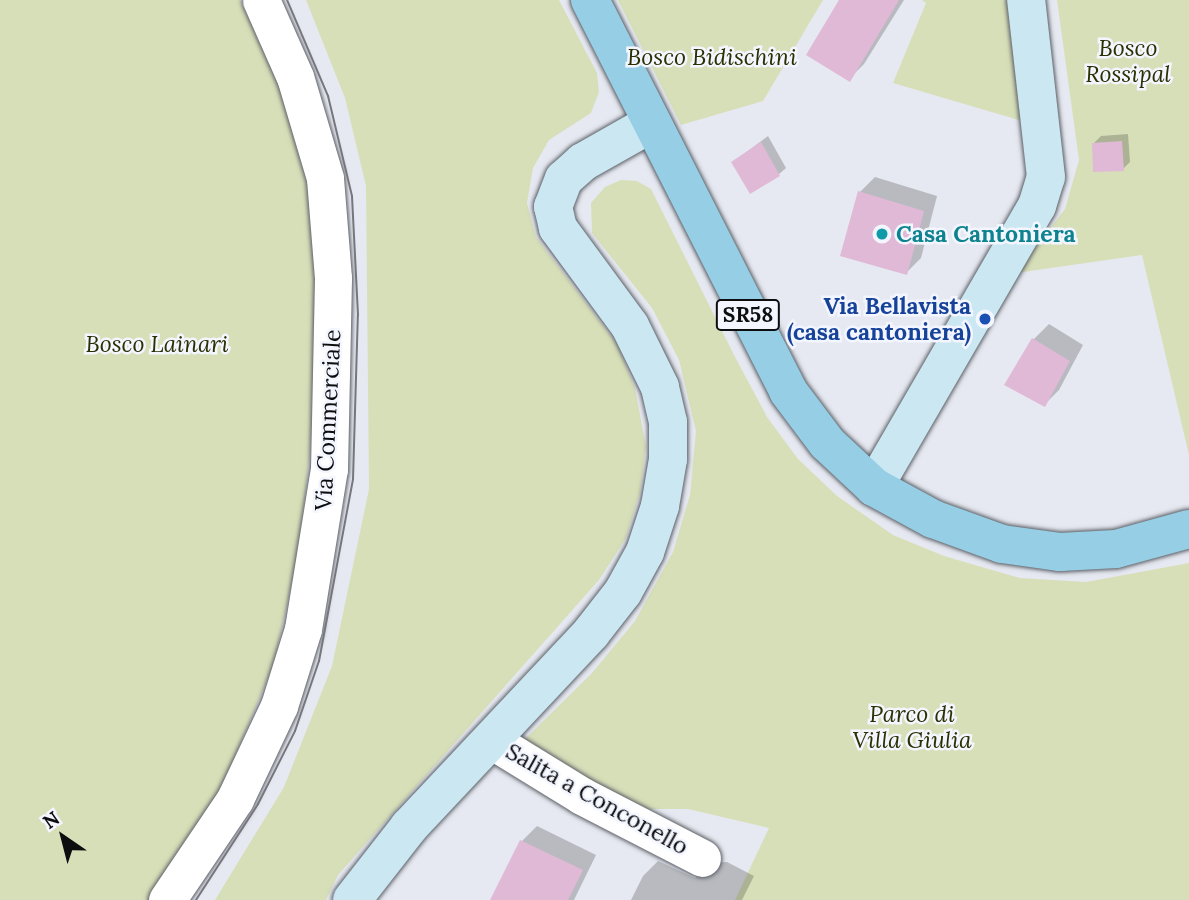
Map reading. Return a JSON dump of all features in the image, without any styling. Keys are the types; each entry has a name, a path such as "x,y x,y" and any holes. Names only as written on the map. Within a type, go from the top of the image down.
{"main road":[{"name":"SR58","path":"590,0 788,391 827,443 874,487 933,519 1002,544 1060,552 1116,549 1189,529"},
{"path":"874,487 1037,206 1046,177 1026,0"},
{"name":"Salita a Conconello","path":"352,900 409,827 623,592 645,552 660,506 668,434 660,387 630,326 558,228 553,207 564,179 583,162 652,123"}],"street":[{"name":"Via Commerciale","path":"167,900 235,799 279,706 303,629 330,469 333,278 325,178 295,77 261,0"},
{"name":"Salita a Conconello","path":"491,740 582,796 702,858"}],"green space":[{"name":"Bosco Lainari","path":"0,0 240,0 282,86 307,174 316,248 314,408 300,546 274,663 219,795 148,900 0,900"},
{"path":"306,0 559,0 597,73 599,92 591,113 549,140 533,168 527,203 536,237 617,344 635,388 646,447 640,493 626,538 599,580 338,875 326,900 215,900 284,787 332,666 369,489 366,186 345,98"},
{"name":"Bosco Bidischini","path":"618,0 823,0 763,101 681,125"},
{"path":"922,0 1008,0 1029,123 893,83 926,3"},
{"name":"Bosco Rossipal","path":"1057,0 1189,0 1189,455 1142,255 1016,273 1065,209 1079,160"},
{"name":"Parco di Villa Giulia","path":"621,180 637,181 651,189 767,417 798,459 837,496 893,535 944,556 1020,578 1086,582 1189,563 1189,900 735,900 769,828 688,809 647,809 571,777 525,739 592,673 635,621 673,552 690,495 696,431 679,360 652,308 592,233 591,203 605,187"}],"building":[{"path":"839,0 899,0 850,82 806,55"},
{"path":"1122,141 1124,171 1093,172 1092,143"},
{"path":"761,142 780,176 750,194 731,162"},
{"name":"Casa Cantoniera","path":"858,191 924,211 907,275 840,256"},
{"path":"1032,338 1070,361 1045,407 1004,385"},
{"path":"520,840 583,870 568,900 490,900"}],"tram line":[{"path":"196,900 258,804 295,731 319,661 353,479 358,315 352,196 328,96 287,0"}],"place":[{"name":"Casa Cantoniera","path":"882,234"},
{"name":"Via Bellavista (casa cantoniera)","path":"985,319"}]}
